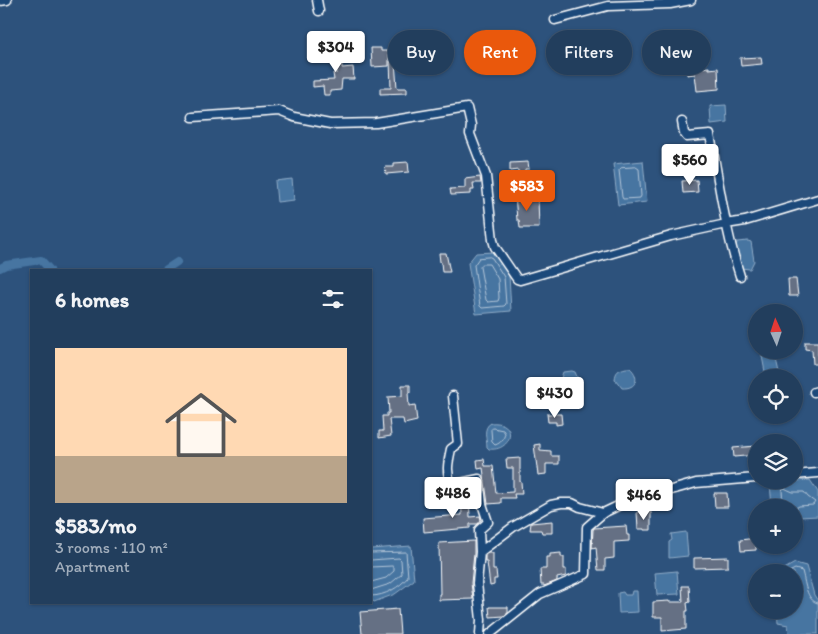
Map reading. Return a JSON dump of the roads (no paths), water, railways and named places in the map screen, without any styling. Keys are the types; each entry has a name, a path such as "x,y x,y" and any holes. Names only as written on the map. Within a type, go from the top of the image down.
{"street":[{"path":"0,1 7,0"},
{"path":"317,0 319,11"},
{"path":"555,20 608,6 670,4 690,0"},
{"path":"193,117 279,111 294,117 330,124 376,123 467,108 471,125 470,134 486,176 495,247 517,279 520,280 671,236 745,221 818,199"},
{"path":"682,122 684,134 687,137 710,135 726,224 740,276"},
{"path":"453,396 458,444 451,449 447,475 451,485 479,480 482,504 488,522 479,530 480,552 477,583 481,620 480,634"},
{"path":"803,474 818,473"},
{"path":"490,634 540,594 586,574 587,526 603,513 622,504 696,483 748,479"},
{"path":"480,552 513,528 551,505 572,503 603,513"}],"water":[{"path":"726,105 727,122 711,124 710,106"},
{"path":"643,161 647,202 618,205 613,164"},
{"path":"292,179 294,200 277,202 275,181"},
{"path":"737,242 751,242 754,261 750,269 741,268 736,247"},
{"path":"494,252 509,275 511,311 476,314 468,263 476,253"},
{"path":"763,359 776,359 778,369 764,369"},
{"path":"630,368 633,371 636,379 631,387 622,388 615,379 615,376 618,371"},
{"path":"563,372 575,372 578,379 578,389 574,392 569,392 563,390 561,378"},
{"path":"491,423 500,423 506,426 509,431 508,441 497,449 489,449 487,447 486,431"},
{"path":"810,480 818,492 818,516 803,517 803,499 771,499 770,489 803,489 803,481"},
{"path":"686,532 688,556 669,558 671,534"},
{"path":"411,546 414,580 395,594 374,602 372,600 372,549"},
{"path":"803,565 806,566 814,595 818,601 818,634 789,634 788,625 778,623 778,619 803,619"},
{"path":"677,571 679,594 657,595 655,573"},
{"path":"632,591 637,591 638,612 619,613 618,593 623,592 625,595 631,595"}],"waterway":[{"path":"0,268 6,265 41,260 49,269"},
{"path":"166,269 177,262"}]}
